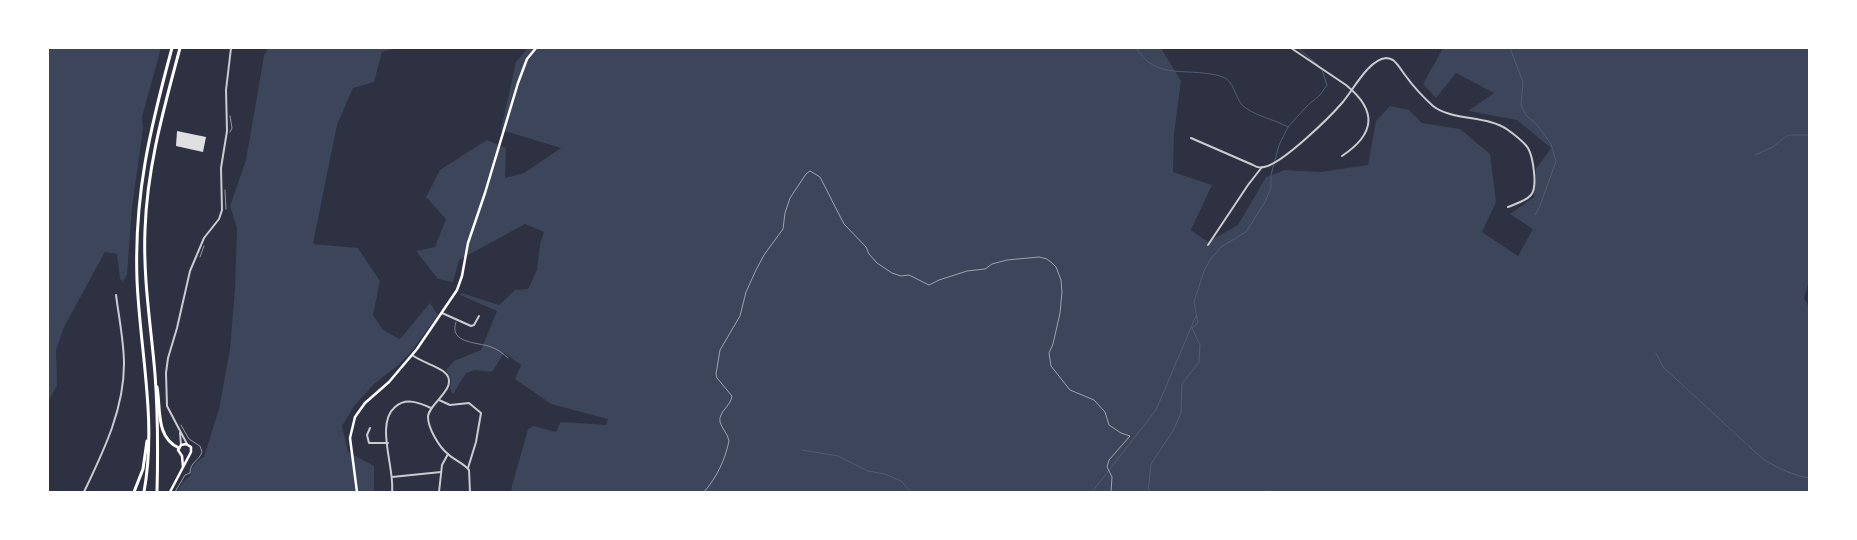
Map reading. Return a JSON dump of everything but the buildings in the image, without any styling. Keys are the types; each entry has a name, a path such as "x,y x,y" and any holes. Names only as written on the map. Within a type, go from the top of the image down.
{"highway":[{"path":"145,491 149,420 137,282 138,212 148,139 172,48"},
{"path":"180,48 154,151 146,204 144,252 145,281 163,432 168,442 180,446"},
{"path":"155,374 157,492"},
{"path":"134,492 143,469 149,420"}],"main road":[{"path":"358,492 350,438 355,417 365,403 389,382 412,355 442,313 460,283 468,243 518,83 527,59 536,48"},
{"path":"170,492 183,467 191,449 187,444 180,446 179,452 182,456 183,467"},
{"path":"182,456 188,456"}],"street":[{"path":"187,444 167,406 165,382 167,365 190,271 204,238 219,219 222,210 221,168 228,131 226,90 230,48"},
{"path":"1292,48 1352,90 1364,105 1369,123 1357,144 1342,156"},
{"path":"1208,245 1262,167 1279,159 1316,130 1352,90 1371,65 1389,58 1394,61 1411,83 1437,108 1496,124 1512,132 1522,141 1529,150 1535,182 1531,196 1508,208"},
{"path":"1191,138 1250,164 1262,167"},
{"path":"84,492 110,432 122,389 124,364 116,296"},
{"path":"442,313 472,326 479,316"},
{"path":"412,355 446,374 448,380 447,387 432,408 428,416 429,422 442,447 448,454 468,468"},
{"path":"439,400 450,405 463,402 469,403 481,412 476,442 468,468 470,492"},
{"path":"392,492 392,476 386,429 387,419 397,405 411,401 432,408"},
{"path":"370,428 366,435 368,443 388,444"},
{"path":"180,431 180,446"},
{"path":"439,492 442,465 448,454"},
{"path":"392,476 441,472"}],"lane":[{"path":"457,320 455,329 458,336 472,344 494,348 508,358"}],"path":[{"path":"704,492 715,480 722,465 729,441 720,424 720,416 732,400 732,396 717,378 720,350 740,316 746,292 756,270 782,229 790,198 810,171 820,177 844,224 866,247 869,254 884,269 901,276 909,275 929,285 967,271 985,269 992,264 1007,260 1039,257 1047,259 1056,267 1062,292 1060,313 1049,353 1051,366 1070,390 1094,400 1105,412 1109,425 1130,436 1109,460 1107,467 1112,477 1111,492"},
{"path":"175,492 188,473"}],"shaded area":[{"path":"48,48 161,48 142,117 143,129 132,207 127,275 123,281 120,279 117,254 105,252 64,327 56,350 57,385 48,402"},
{"path":"268,48 393,49 382,52 374,82 353,88 337,125 313,244 358,248 380,281 373,315 383,330 400,339 430,303 438,315 411,352 374,384 355,405 342,426 348,452 374,466 374,492 177,492 183,482 190,476 194,465 204,457 219,409 230,349 235,289 237,228 230,206 246,160 264,56"},
{"path":"528,48 1161,48 1181,81 1174,134 1173,172 1212,185 1191,230 1208,242 1238,225 1266,177 1285,170 1320,172 1368,165 1376,121 1390,106 1409,110 1422,123 1460,129 1490,154 1496,202 1482,232 1518,256 1533,229 1510,214 1534,197 1536,169 1551,148 1517,120 1468,111 1494,93 1456,73 1436,98 1423,84 1443,48 1809,48 1810,277 1804,298 1810,309 1809,492 511,492 528,429 534,426 556,432 562,422 606,425 608,419 551,404 515,379 521,365 504,353 492,372 475,370 466,373 453,394 450,389 451,380 446,370 454,361 481,350 497,311 460,295 462,293 499,305 515,290 528,289 537,270 540,244 544,232 525,224 459,260 453,282 438,279 416,251 435,247 446,219 426,197 440,170 487,140 506,148 505,178 524,173 561,148 501,130 516,62"}],"waterway":[{"path":"1136,48 1144,59 1164,69 1211,74 1227,79 1240,102 1247,109 1288,127"},
{"path":"1298,48 1318,65"},
{"path":"1510,48 1523,82 1521,105 1526,115 1537,125 1551,144 1556,161 1535,215"},
{"path":"1148,492 1151,464 1174,429 1181,413 1182,384 1199,362 1200,345 1192,328 1198,323 1194,302 1204,271 1221,247 1246,232 1265,202 1271,188 1271,175 1279,145 1288,127 1320,95 1327,85 1322,70"},
{"path":"1755,155 1773,147 1788,135 1810,135"},
{"path":"1092,492 1156,410 1196,316"},
{"path":"1656,353 1663,367 1764,460 1792,474 1810,478"},
{"path":"802,450 838,456 868,471 885,474 901,481 911,492"},
{"path":"1255,492 1269,491"}]}
